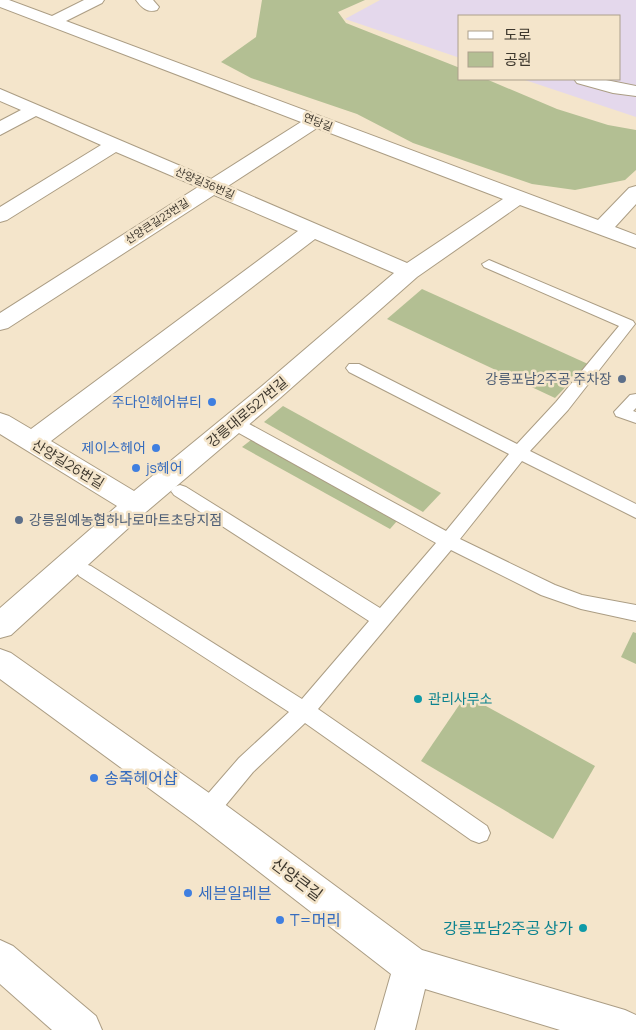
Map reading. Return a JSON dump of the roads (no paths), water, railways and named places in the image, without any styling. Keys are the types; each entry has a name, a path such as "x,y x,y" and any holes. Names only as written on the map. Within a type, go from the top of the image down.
{"street":[{"path":"53,22 96,0"},
{"name":"연당길","path":"2,4 315,120 510,203 602,228 636,242"},
{"path":"586,80 613,88 636,91"},
{"name":"산양길36번길","path":"0,94 410,272"},
{"path":"0,130 36,109"},
{"name":"산양큰길23번길","path":"0,323 315,120"},
{"path":"0,216 115,144"},
{"path":"602,228 636,192"},
{"name":"강릉대로527번길","path":"0,626 136,506 410,272 510,203"},
{"path":"32,442 313,230"},
{"name":"산양길26번길","path":"0,422 136,506"},
{"name":"산양큰길","path":"0,662 207,811 412,966 626,1030"},
{"path":"0,959 82,1030"},
{"path":"395,1030 412,966"}],"lane":[{"path":"207,811 246,765 304,711 448,541 535,434 562,406 632,325 489,264"},
{"path":"354,368 636,512"},
{"path":"636,399 622,412 636,418"},
{"path":"234,424 448,541 567,598 636,613"},
{"path":"180,491 382,619"},
{"path":"85,571 304,711 479,833"}],"place":[{"name":"강릉포남2주공 주차장","path":"622,379"},
{"name":"주다인헤어뷰티","path":"212,402"},
{"name":"제이스헤어","path":"156,448"},
{"name":"js헤어","path":"136,468"},
{"name":"강릉원예농협하나로마트초당지점","path":"19,520"},
{"name":"관리사무소","path":"418,699"},
{"name":"송죽헤어샵","path":"94,778"},
{"name":"세븐일레븐","path":"188,893"},
{"name":"T=머리","path":"280,920"},
{"name":"강릉포남2주공 상가","path":"583,928"}]}
